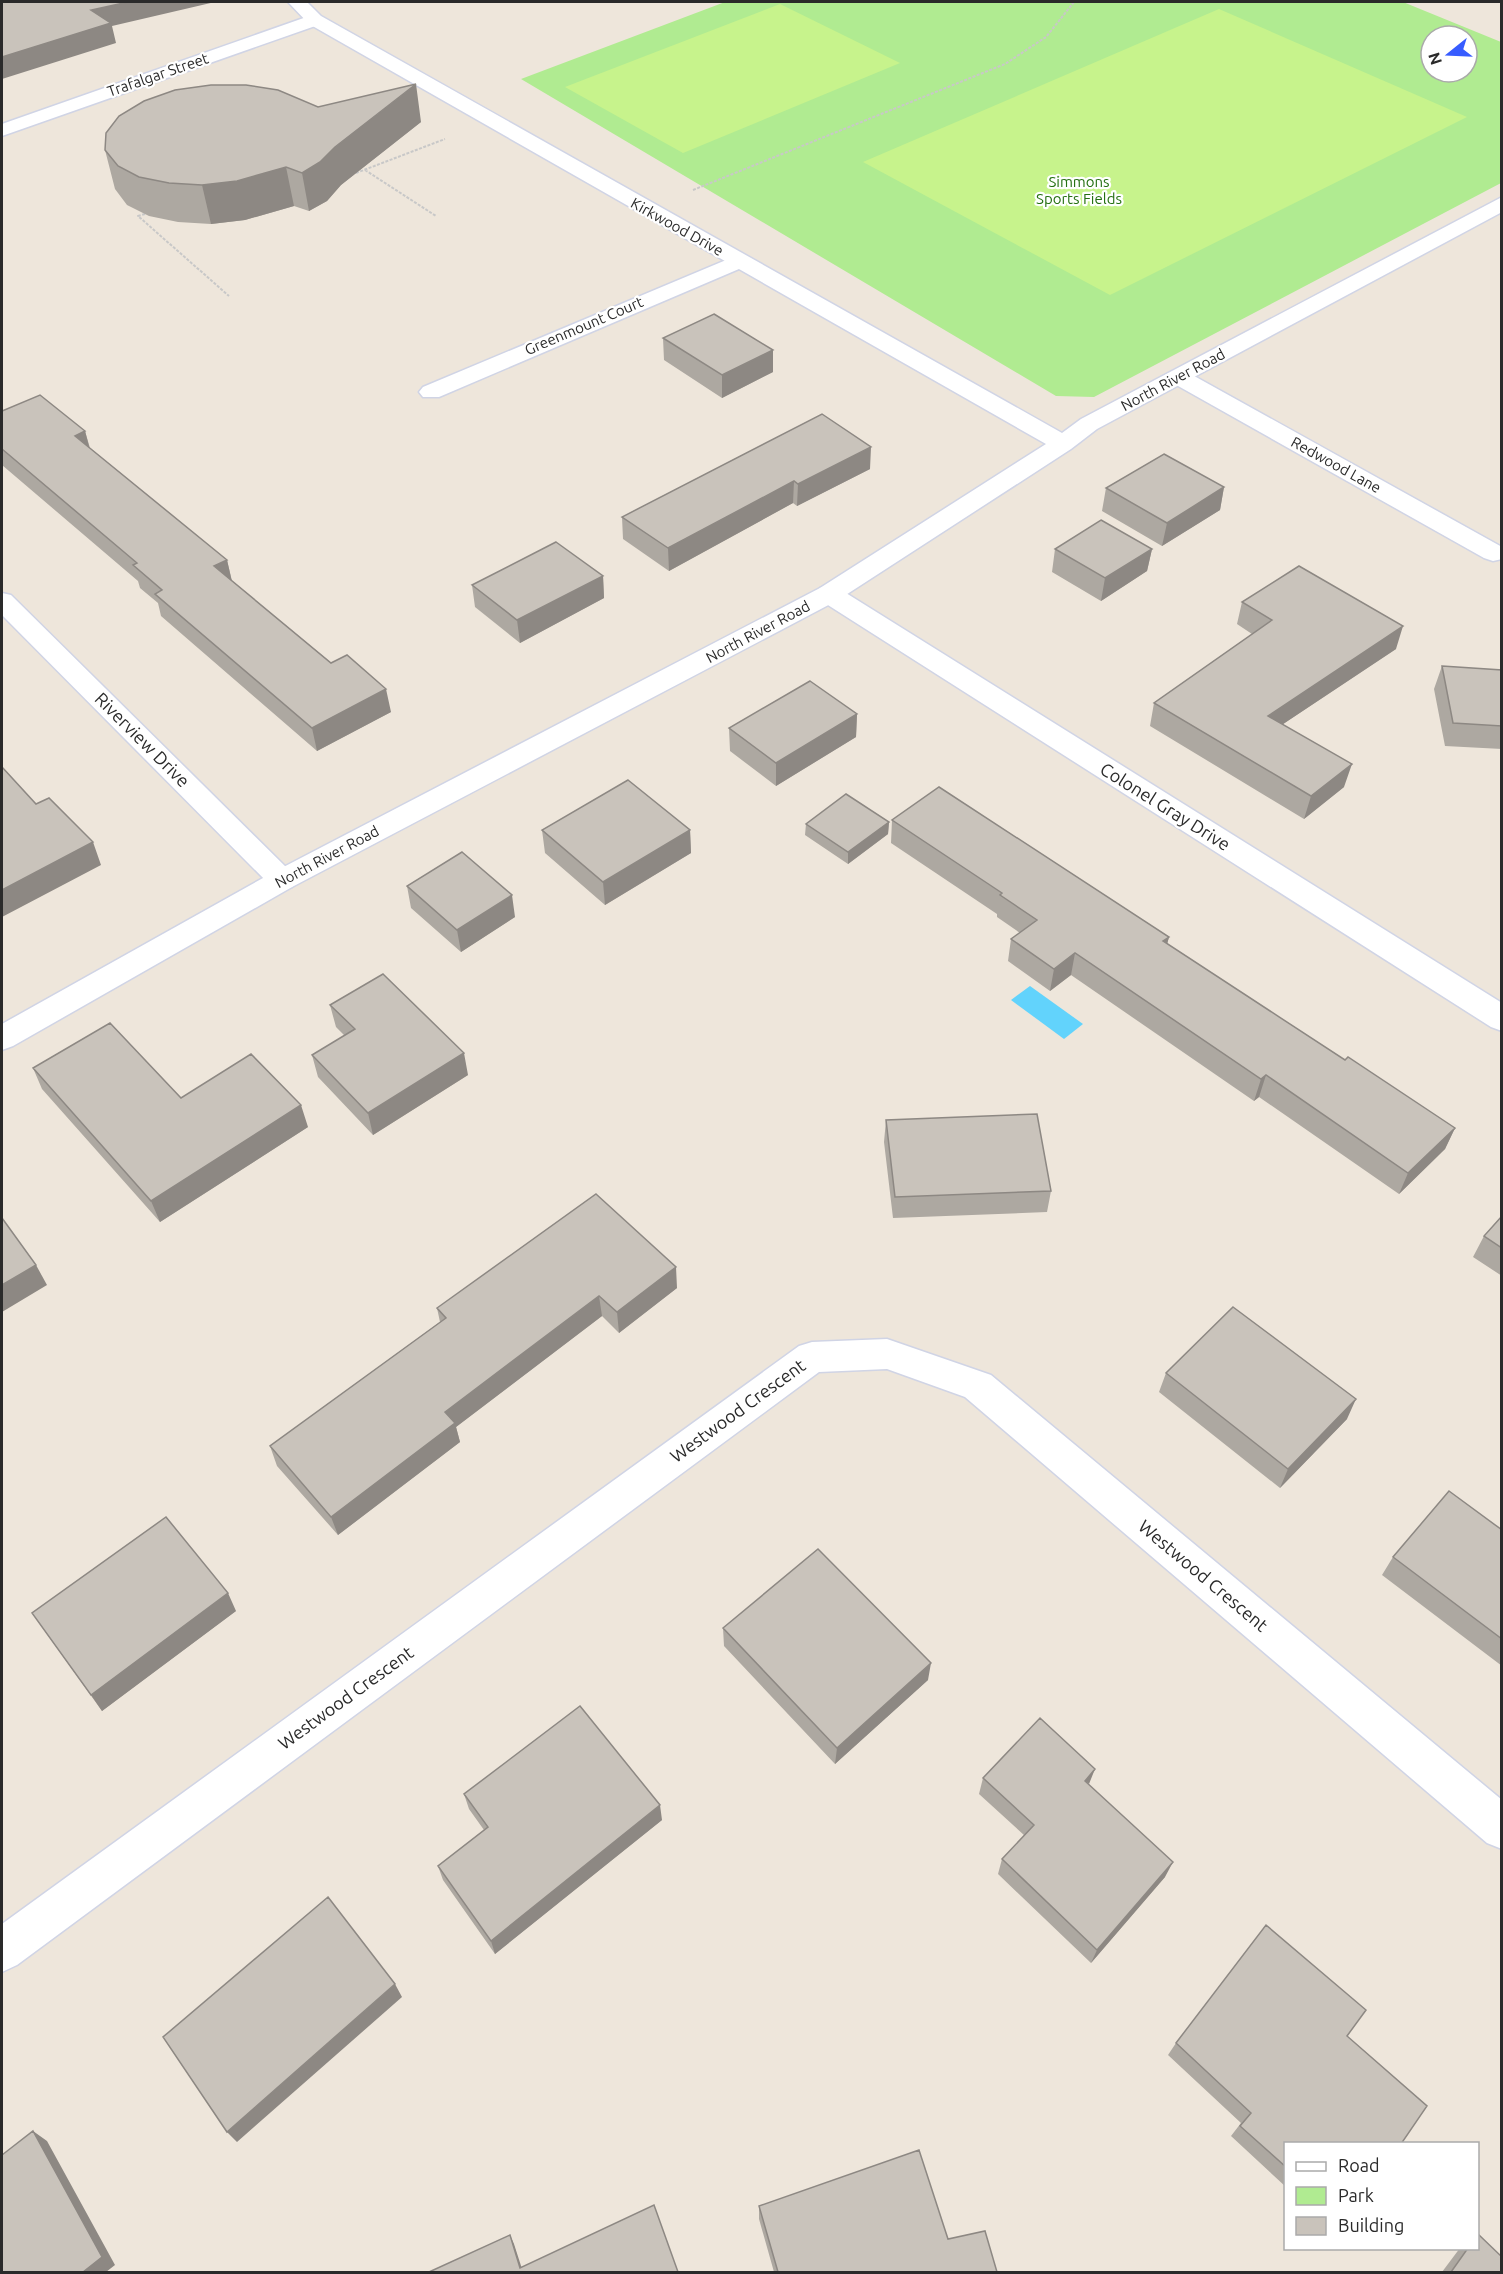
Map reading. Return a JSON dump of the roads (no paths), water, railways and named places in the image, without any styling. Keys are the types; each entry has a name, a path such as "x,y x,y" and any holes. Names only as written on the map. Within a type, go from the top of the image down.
{"street":[{"name":"Kirkwood Drive","path":"297,2 315,20 1063,444"},
{"name":"Trafalgar Street","path":"2,130 315,20"},
{"name":"North River Road","path":"2,1038 282,880 829,594 1063,444 1089,424 1502,203"},
{"name":"Greenmount Court","path":"430,392 738,261"},
{"name":"Redwood Lane","path":"1179,377 1493,553"},
{"name":"Colonel Gray Drive","path":"829,594 1502,1019"},
{"name":"Riverview Drive","path":"2,601 282,880"},
{"name":"Westwood Crescent","path":"2,1950 812,1357 887,1354 978,1386 1502,1828"}],"water":[{"path":"1030,986 1083,1024 1064,1039 1011,1000"}],"park label":[{"name":"Simmons Sports Fields","path":"1079,190"}]}
